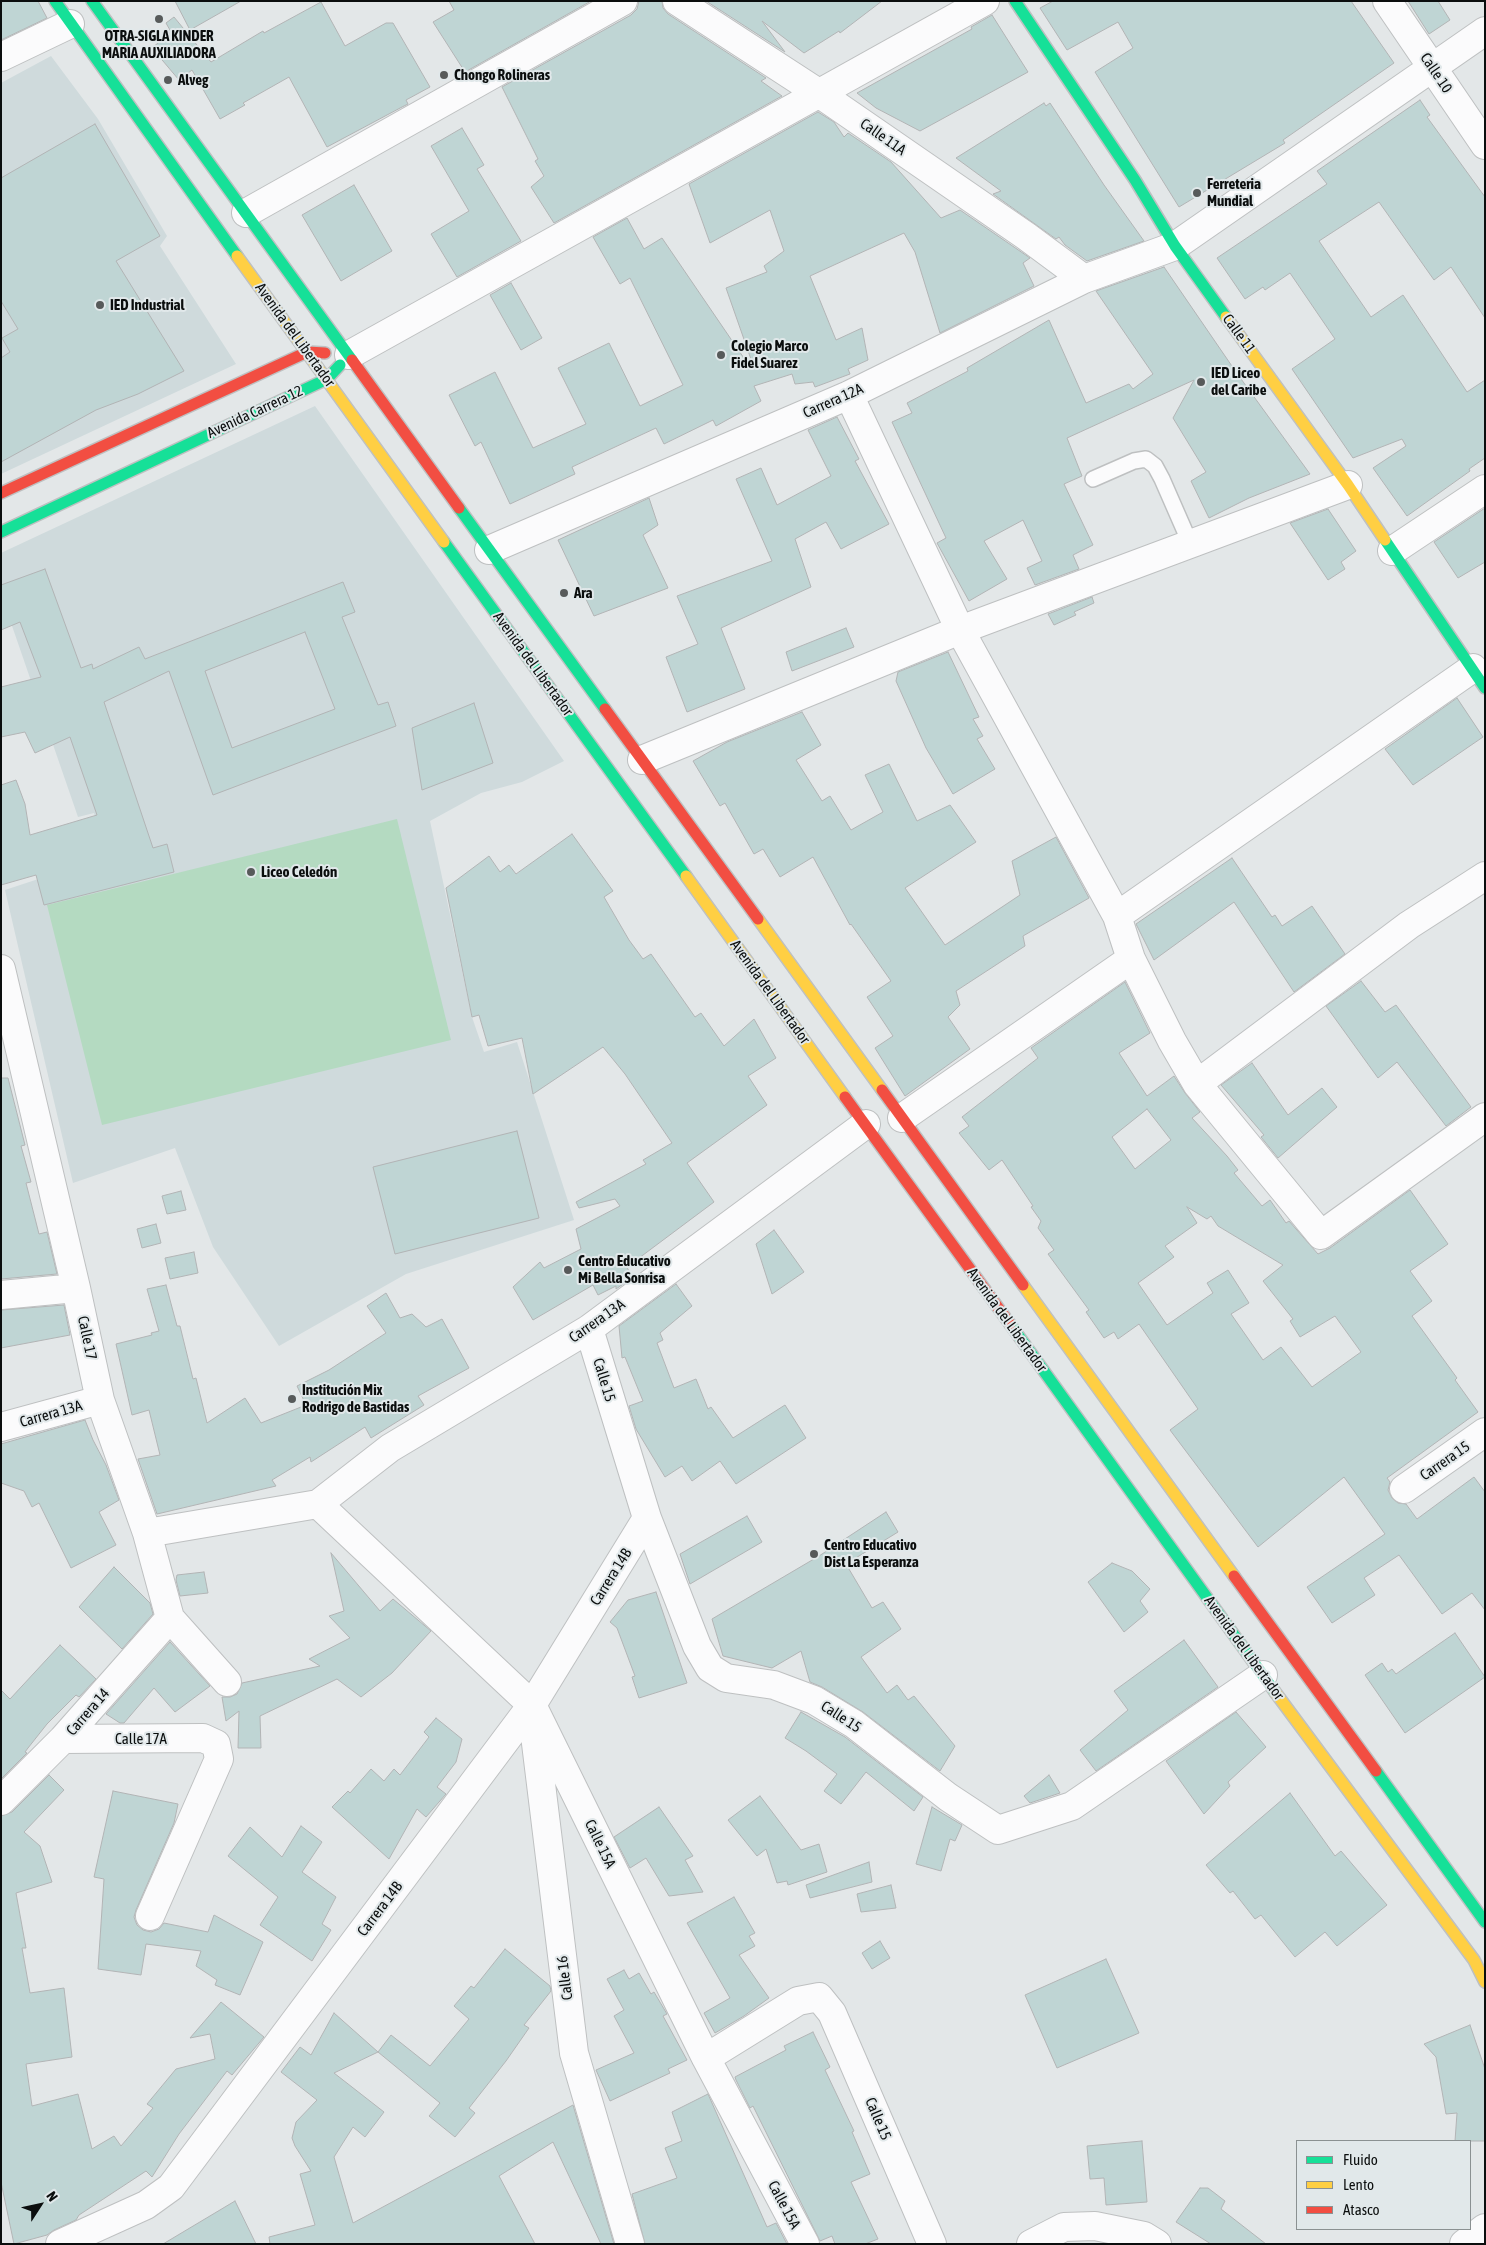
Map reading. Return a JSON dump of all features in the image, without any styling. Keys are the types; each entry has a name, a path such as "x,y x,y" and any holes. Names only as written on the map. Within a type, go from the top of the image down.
{"main road":[{"name":"Avenida del Libertador","path":"55,1 1263,1675 1474,1960 1485,1982"},
{"name":"Calle 11","path":"1015,1 1134,180 1175,246 1348,485 1479,678"},
{"name":"Avenida del Libertador","path":"100,4 246,213 489,550 1485,1922"},
{"path":"1,493 307,352 349,356"},
{"name":"Avenida Carrera 12","path":"1,532 327,379 349,356"}],"street":[{"path":"246,213 623,1"},
{"name":"Calle 11A","path":"677,1 820,94 1026,236 1084,279"},
{"path":"349,356 985,1"},
{"name":"Calle 10","path":"1387,1 1485,145"},
{"path":"1,57 70,24"},
{"name":"Carrera 12A","path":"489,550 849,395 1084,279 1175,246 1485,31"},
{"path":"849,395 960,630 1117,916 1131,959 1172,1041 1197,1084 1321,1235 1485,1117"},
{"path":"642,760 960,630 1348,485"},
{"path":"1392,551 1485,488"},
{"path":"1117,916 1479,678"},
{"path":"1197,1084 1409,925 1485,876"},
{"path":"902,1118 1131,959"},
{"name":"Calle 17","path":"1,969 76,1288 100,1400 147,1533 170,1618 227,1682"},
{"name":"Carrera 13A","path":"318,1504 390,1448 589,1329 866,1124"},
{"path":"1,1295 76,1288"},
{"name":"Calle 15","path":"589,1329 647,1518 696,1646 710,1668 726,1678 774,1685 814,1700 854,1724 948,1797 998,1830 1072,1806 1263,1675"},
{"name":"Carrera 13A","path":"1,1427 100,1400"},
{"name":"Carrera 15","path":"1404,1489 1485,1432"},
{"path":"147,1533 318,1504"},
{"name":"Calle 15A","path":"318,1504 532,1705 706,2058 805,2244"},
{"name":"Carrera 14B","path":"60,2244 146,2205 171,2187 532,1705 647,1518"},
{"name":"Carrera 14","path":"1,1801 64,1739 170,1618"},
{"name":"Calle 16","path":"532,1705 574,2053 630,2244"},
{"name":"Calle 17A","path":"64,1739 203,1738 216,1744 219,1759 150,1916"},
{"name":"Calle 15","path":"706,2058 798,2001 819,1997 832,2013 932,2244"},
{"path":"1031,2244 1064,2227 1093,2235 1144,2236 1157,2244"},
{"path":"1464,2244 1485,2228"}],"lane":[{"path":"1092,479 1134,461 1146,459 1155,466 1162,479 1190,543"}],"shaded area":[{"name":"IED Industrial","path":"51,56 98,119 167,236 160,246 236,364 1,474 1,83"},
{"name":"Liceo Celedón","path":"315,406 564,761 522,782 481,793 430,821 472,1017 484,1052 517,1042 574,1220 406,1274 279,1346 213,1247 175,1148 73,1183 5,890 108,856 94,813 78,817 1,594 1,553"}],"green space":[{"path":"397,819 451,1040 102,1125 47,905"}],"building":[{"path":"1,1 38,1 47,18 1,40"},
{"path":"175,1 241,1 190,30"},
{"path":"449,1 591,1 465,72 433,22 454,10"},
{"path":"639,1 662,1 663,8 668,14 766,78 761,81 782,96 554,223 531,187 544,176 535,161 538,159 502,87 631,15 637,9"},
{"path":"706,1 882,1 840,33 839,31 804,53 762,21 785,52"},
{"path":"1053,1 1351,1 1394,63 1283,140 1285,143 1179,207 1095,72 1133,48 1118,22 1067,50 1040,8"},
{"path":"1408,1 1438,1 1450,20 1429,34"},
{"path":"321,2 345,46 386,23 393,23 430,87 406,100 408,104 327,147 289,77 243,103 245,105 220,119 192,70 179,80 152,48 171,32 166,23 174,17 211,62 263,31 264,33"},
{"path":"992,15 1028,72 920,131 876,108 857,93 972,29 971,27"},
{"path":"1420,100 1430,115 1427,117 1485,197 1485,318 1451,267 1434,280 1379,202 1319,241 1371,317 1403,295 1467,392 1485,380 1485,458 1407,516 1373,468 1406,446 1402,439 1353,458 1292,369 1335,339 1290,273 1265,290 1263,287 1245,299 1217,258 1327,184 1317,171"},
{"path":"1044,103 1046,106 1050,103 1104,185 1144,241 1087,261 1065,245 1059,237 1056,239 993,194 1001,191 956,158"},
{"path":"818,112 834,122 844,137 848,133 891,162 941,218 960,210 1030,258 1023,263 1034,286 940,333 915,252 904,233 810,276 836,340 862,328 868,360 848,369 850,374 815,387 813,382 795,384 792,374 754,386 761,401 716,426 713,420 664,444 656,428 572,467 575,474 510,504 481,442 475,446 449,395 495,372 533,448 586,424 558,368 609,343 640,406 683,385 630,278 620,284 593,237 627,218 644,249 662,238 750,367 753,365 726,288 767,272 764,266 784,251 770,210 710,243 689,184"},
{"name":"IED Industrial","path":"95,124 160,236 116,261 184,371 138,394 96,410 1,462 1,358 10,352 2,338 18,329 1,301 1,178"},
{"path":"462,128 484,165 477,169 521,241 457,277 431,234 469,211 431,146"},
{"path":"354,185 392,251 341,281 302,215"},
{"path":"1164,267 1236,372 1310,474 1249,498 1209,518 1191,481 1206,472 1173,418 1194,380 1067,438 1082,476 1064,484 1093,545 1073,555 1079,569 1035,585 1027,568 1042,561 1023,520 984,541 1007,579 969,601 937,543 946,538 892,422 912,413 907,403 968,371 967,368 1049,320 1086,403 1129,384 1133,389 1153,374 1096,291"},
{"path":"511,283 542,338 521,350 490,295"},
{"path":"837,417 859,459 855,461 889,524 841,549 826,522 795,539 811,587 721,628 745,689 687,712 666,657 698,644 677,596 772,561 736,479 761,468 777,505 831,476 808,430"},
{"path":"649,498 658,525 643,535 668,588 594,616 558,540"},
{"path":"1485,508 1485,562 1458,578 1434,542"},
{"path":"1328,509 1356,551 1341,562 1345,569 1328,580 1290,523"},
{"path":"45,569 81,668 92,664 93,669 139,647 145,659 343,582 355,612 342,617 378,705 388,702 396,726 213,795 169,671 104,702 153,848 167,844 174,872 44,905 36,875 1,885 1,785 16,780 25,804 30,835 97,815 70,737 35,753 25,732 1,737 1,687 41,677 20,622 1,630 1,585","holes":["305,632 335,709 232,748 205,671"]},
{"path":"1092,597 1094,603 1074,612 1076,615 1054,625 1048,614"},
{"path":"846,628 854,647 792,671 786,652"},
{"path":"948,652 979,717 973,719 983,736 977,739 995,769 953,794 926,748 896,681 898,672"},
{"path":"1457,698 1483,737 1413,785 1385,749"},
{"path":"474,703 493,763 422,790 412,728"},
{"path":"802,712 821,745 796,760 822,801 830,796 851,830 883,812 865,775 889,764 917,821 950,805 976,842 905,888 945,945 1020,895 1012,861 1056,837 1089,898 1023,936 1025,946 956,991 960,1005 948,1017 970,1049 905,1096 875,1048 893,1036 867,997 891,981 850,925 813,857 780,877 763,849 754,854 725,803 720,806 693,761 727,742"},
{"path":"572,834 613,891 604,897 629,940 643,959 651,954 695,1017 701,1013 724,1046 754,1019 776,1058 748,1076 767,1105 687,1163 714,1202 627,1267 632,1278 616,1289 616,1286 598,1295 593,1285 533,1320 513,1287 540,1262 544,1268 581,1249 576,1229 620,1206 615,1199 579,1208 576,1202 646,1164 643,1160 672,1143 625,1074 603,1047 533,1094 522,1038 488,1046 479,1015 472,1017 446,888 489,856 500,872 509,865 516,874"},
{"path":"1232,858 1272,917 1275,915 1282,926 1312,906 1345,954 1294,992 1234,902 1154,960 1136,924"},
{"path":"1361,981 1385,1012 1396,1005 1471,1107 1446,1126 1397,1062 1378,1078 1326,1006"},
{"path":"1125,982 1150,1033 1119,1053 1147,1096 1174,1076 1200,1112 1192,1118 1238,1170 1234,1173 1262,1206 1270,1200 1286,1223 1289,1221 1318,1254 1330,1248 1410,1190 1448,1244 1410,1271 1432,1301 1412,1316 1457,1378 1455,1380 1478,1412 1387,1478 1390,1482 1388,1490 1392,1498 1398,1503 1406,1504 1417,1519 1474,1477 1485,1492 1485,1610 1472,1593 1442,1614 1399,1555 1364,1578 1375,1595 1332,1623 1307,1587 1385,1534 1344,1477 1258,1547 1170,1430 1198,1409 1139,1324 1118,1339 1114,1332 1104,1338 1086,1312 1089,1310 1048,1254 1054,1250 1038,1228 1041,1221 1002,1160 989,1170 959,1133 969,1126 962,1117 1038,1058 1031,1048","holes":["1147,1109 1171,1140 1135,1169 1112,1137","1187,1207 1207,1219 1211,1216 1218,1226 1283,1265 1263,1281 1293,1319 1290,1321 1300,1337 1335,1316 1361,1352 1312,1387 1281,1347 1263,1360 1231,1314 1249,1303 1228,1270 1207,1283 1213,1293 1167,1325 1138,1283 1174,1257 1165,1246 1197,1223"]},
{"path":"1252,1063 1288,1115 1322,1088 1337,1107 1278,1158 1261,1137 1264,1135 1221,1085"},
{"path":"1,1078 8,1078 25,1145 21,1146 31,1182 26,1183 39,1234 47,1232 57,1274 1,1279"},
{"path":"517,1131 539,1218 395,1254 373,1167"},
{"path":"181,1191 186,1210 167,1214 162,1196"},
{"path":"156,1224 161,1243 142,1248 137,1229"},
{"path":"774,1230 804,1272 772,1294 756,1244"},
{"path":"194,1252 198,1273 170,1279 165,1258"},
{"path":"676,1284 692,1306 660,1333 663,1340 657,1343 674,1388 696,1379 708,1409 711,1407 733,1438 785,1405 806,1438 736,1484 720,1461 692,1481 682,1466 665,1477 636,1429 629,1406 643,1401 625,1357 622,1358 619,1326"},
{"path":"166,1285 177,1326 180,1326 193,1379 196,1378 207,1423 245,1398 261,1423 306,1405 297,1386 329,1370 386,1333 367,1306 386,1293 400,1318 412,1314 426,1327 442,1319 469,1368 418,1396 424,1405 371,1438 365,1427 311,1462 310,1457 272,1480 276,1486 157,1514 138,1459 160,1455 149,1410 132,1415 116,1344 152,1335 151,1333 159,1331 147,1289"},
{"path":"64,1305 70,1335 1,1348 1,1310"},
{"path":"85,1420 106,1465 119,1500 99,1512 116,1545 71,1568 39,1503 32,1507 24,1491 1,1483 1,1444"},
{"path":"886,1512 898,1532 846,1564 872,1608 883,1602 901,1629 861,1657 887,1693 897,1685 908,1700 914,1696 955,1746 940,1771 863,1712 822,1687 810,1682 801,1651 772,1668 723,1656 712,1619 819,1556"},
{"path":"747,1516 762,1542 690,1584 680,1554"},
{"path":"331,1553 380,1611 393,1599 431,1631 392,1673 361,1697 337,1679 260,1716 261,1748 238,1748 239,1711 226,1721 222,1697 230,1697 237,1694 242,1683 320,1666 309,1659 350,1638 329,1616 344,1611"},
{"path":"1112,1563 1132,1571 1150,1589 1140,1601 1148,1612 1124,1632 1088,1582"},
{"path":"114,1567 150,1603 153,1614 122,1649 79,1607"},
{"path":"204,1572 208,1593 180,1596 176,1580 177,1575"},
{"path":"656,1592 687,1683 639,1698 632,1677 635,1676 617,1628 610,1622 628,1600"},
{"path":"1455,1633 1485,1677 1405,1733 1365,1675 1382,1663 1388,1672 1392,1669 1396,1674"},
{"path":"1184,1640 1218,1687 1096,1771 1080,1750 1128,1710 1114,1691"},
{"path":"170,1642 210,1686 175,1712 154,1688 124,1723 120,1723 106,1714"},
{"path":"60,1645 96,1679 79,1697 76,1695 47,1724 25,1752 27,1753 1,1779 1,1690 10,1699"},
{"path":"801,1712 845,1737 923,1797 914,1811 866,1772 841,1804 824,1791 837,1774 785,1738"},
{"path":"1236,1712 1266,1747 1228,1782 1230,1786 1204,1814 1166,1761"},
{"path":"436,1718 462,1739 456,1762 437,1787 446,1794 426,1817 417,1809 389,1859 332,1807 348,1791 350,1793 371,1769 384,1781 394,1769 400,1775 429,1737 424,1732"},
{"path":"49,1775 64,1790 24,1832 40,1846 52,1882 16,1893 26,1948 22,1948 30,1993 64,1988 72,2057 26,2064 32,2106 78,2094 92,2149 114,2136 121,2146 153,2108 147,2104 176,2069 215,2059 210,2034 190,2038 221,2002 264,2037 232,2075 227,2071 179,2134 152,2177 146,2171 79,2215 76,2220 47,2235 14,2244 1,2182 1,1816 12,1812"},
{"path":"1049,1775 1060,1793 1030,1803 1024,1796"},
{"path":"113,1791 178,1804 174,1823 136,1910 134,1917 137,1925 143,1930 151,1932 159,1929 164,1923 208,1932 214,1915 263,1942 240,1995 215,1985 217,1980 196,1966 201,1951 146,1944 141,1975 98,1969 104,1879 94,1877"},
{"path":"1290,1793 1335,1856 1341,1851 1387,1905 1337,1946 1325,1932 1295,1957 1261,1915 1255,1919 1233,1891 1230,1893 1206,1865"},
{"path":"760,1796 801,1850 819,1844 827,1872 788,1885 787,1881 777,1883 766,1849 757,1856 728,1820"},
{"path":"659,1807 693,1856 685,1860 703,1892 669,1896 646,1858 630,1868 614,1837"},
{"path":"932,1807 962,1825 955,1841 950,1839 941,1871 916,1864"},
{"path":"301,1826 322,1842 302,1872 336,1897 322,1924 331,1930 312,1961 260,1925 278,1897 228,1856 250,1827 282,1857"},
{"path":"869,1862 872,1882 810,1898 806,1885"},
{"path":"891,1885 896,1908 861,1912 857,1894"},
{"path":"734,1897 755,1933 749,1936 755,1946 739,1955 769,1998 744,2016 715,2033 704,2013 730,1998 687,1923"},
{"path":"880,1941 890,1958 872,1969 862,1953"},
{"path":"505,1949 550,1986 551,1991 524,2025 529,2028 506,2061 469,2108 475,2113 455,2137 429,2116 440,2103 378,2052 391,2035 430,2066 469,2019 454,2006 471,1986 474,1988"},
{"path":"1106,1959 1139,2033 1057,2068 1025,1995"},
{"path":"624,1970 629,1979 639,1973 651,1994 654,1992 667,2014 663,2016 687,2060 668,2069 670,2073 610,2101 596,2070 634,2053 614,2016 624,2010 607,1979"},
{"path":"334,2013 378,2052 334,2073 384,2112 365,2137 353,2127 334,2157 353,2223 573,2105 614,2244 601,2244 553,2142 499,2176 535,2244 270,2244 269,2237 315,2225 300,2174 311,2171 292,2138 296,2122 317,2100 281,2072 300,2047 311,2055"},
{"path":"1470,2025 1485,2069 1485,2141 1455,2140 1457,2113 1446,2114 1436,2057 1424,2044"},
{"path":"813,2032 830,2067 825,2070 854,2131 852,2132 870,2174 851,2182 878,2239 865,2244 835,2244 832,2236 820,2241 753,2106 750,2108 735,2077 786,2050 784,2046"},
{"path":"708,2094 767,2227 776,2223 787,2244 645,2244 632,2194 677,2178 665,2148 682,2141 672,2112"},
{"path":"1142,2141 1147,2202 1106,2205 1104,2178 1090,2179 1087,2146"},
{"path":"1200,2188 1208,2188 1225,2201 1221,2209 1266,2244 1211,2244 1176,2222"},
{"path":"235,2201 256,2244 163,2244"}],"traffic: fast":[{"path":"55,1 237,256"},
{"path":"92,1 352,360"},
{"path":"1015,1 1135,180 1175,246 1226,317"},
{"path":"1,532 327,379 340,365"},
{"path":"459,508 605,709"},
{"path":"1385,540 1485,688"},
{"path":"444,542 686,876"},
{"path":"1010,1324 1275,1692"},
{"path":"1376,1771 1485,1922"}],"traffic: slow":[{"path":"237,256 444,542"},
{"path":"1226,317 1348,485 1385,540"},
{"path":"686,876 845,1097"},
{"path":"758,919 882,1090"},
{"path":"1023,1285 1234,1576"},
{"path":"1275,1692 1474,1960 1485,1982"}],"traffic: jam":[{"path":"1,493 307,352 325,353"},
{"path":"352,360 459,508"},
{"path":"605,709 758,919"},
{"path":"882,1090 1023,1285"},
{"path":"845,1097 1010,1324"},
{"path":"1234,1576 1376,1771"}],"place":[{"name":"OTRA-SIGLA KINDER MARIA AUXILIADORA","path":"159,19"},
{"name":"Chongo Rolineras","path":"444,75"},
{"name":"Alveg","path":"168,80"},
{"name":"Ferreteria Mundial","path":"1197,193"},
{"name":"IED Industrial","path":"100,305"},
{"name":"Colegio Marco Fidel Suarez","path":"721,355"},
{"name":"IED Liceo del Caribe","path":"1201,382"},
{"name":"Ara","path":"564,593"},
{"name":"Liceo Celedón","path":"251,872"},
{"name":"Centro Educativo Mi Bella Sonrisa","path":"568,1270"},
{"name":"Institución Mix Rodrigo de Bastidas","path":"292,1399"},
{"name":"Centro Educativo Dist La Esperanza","path":"814,1554"}]}
